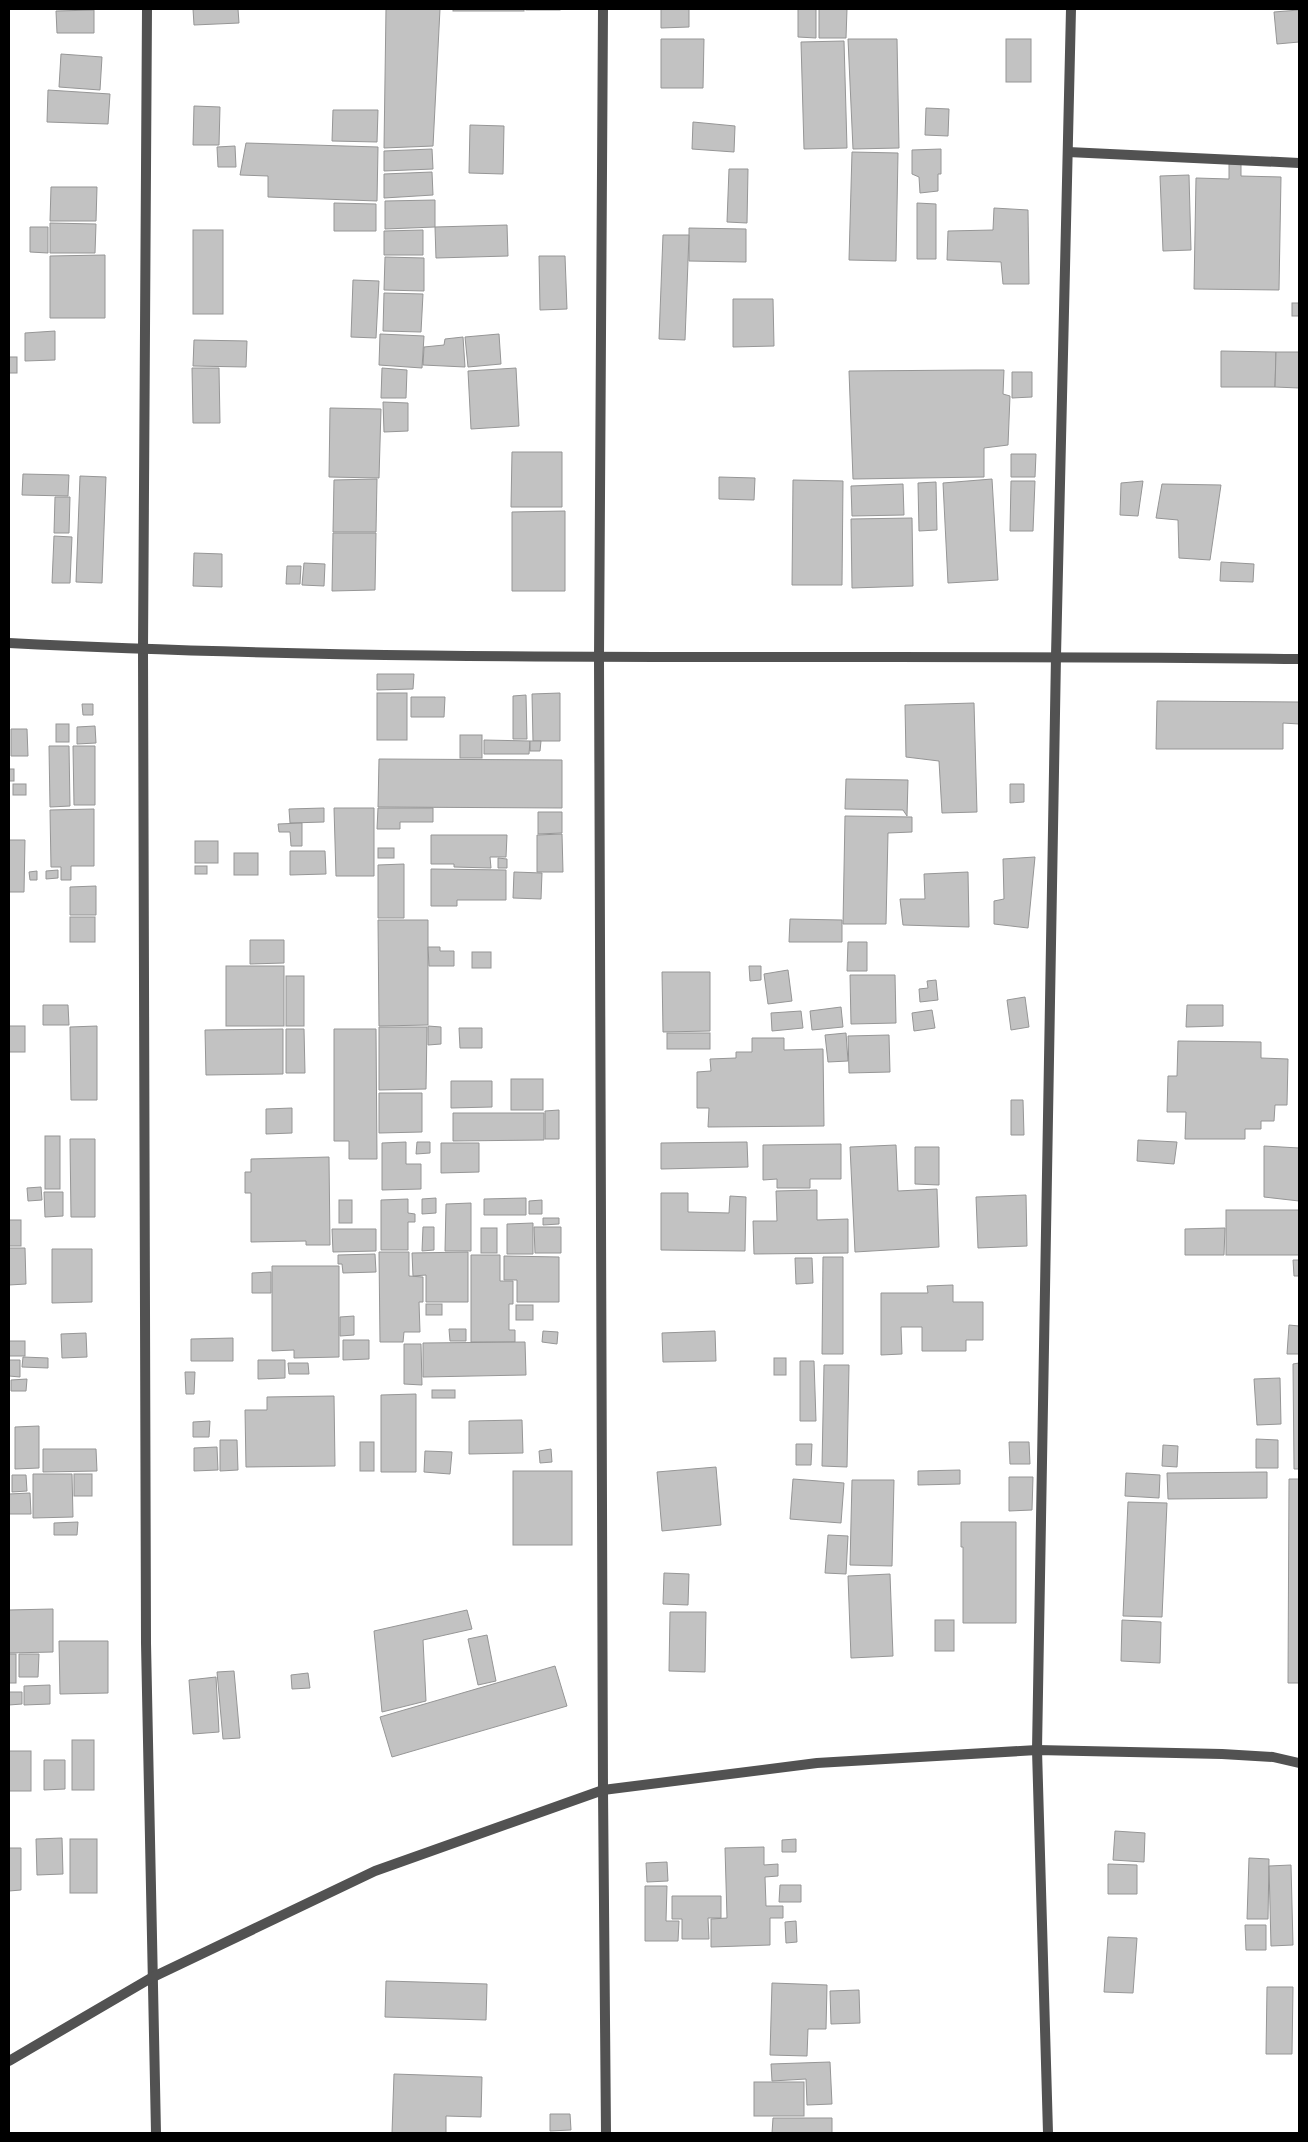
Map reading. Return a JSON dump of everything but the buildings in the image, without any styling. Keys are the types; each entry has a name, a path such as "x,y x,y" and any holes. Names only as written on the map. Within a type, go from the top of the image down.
{"street":[{"path":"147,9 143,650 146,1643 151,1978 156,2133"},
{"path":"603,9 599,658 606,2133"},
{"path":"1048,2133 1037,1750 1056,656 1071,9"},
{"path":"1068,152 1299,163"},
{"path":"9,643 143,650 599,658 1056,656 1299,659"},
{"path":"9,2061 151,1978 375,1871 603,1790 817,1763 1037,1750 1222,1754 1273,1757 1299,1763"}]}
